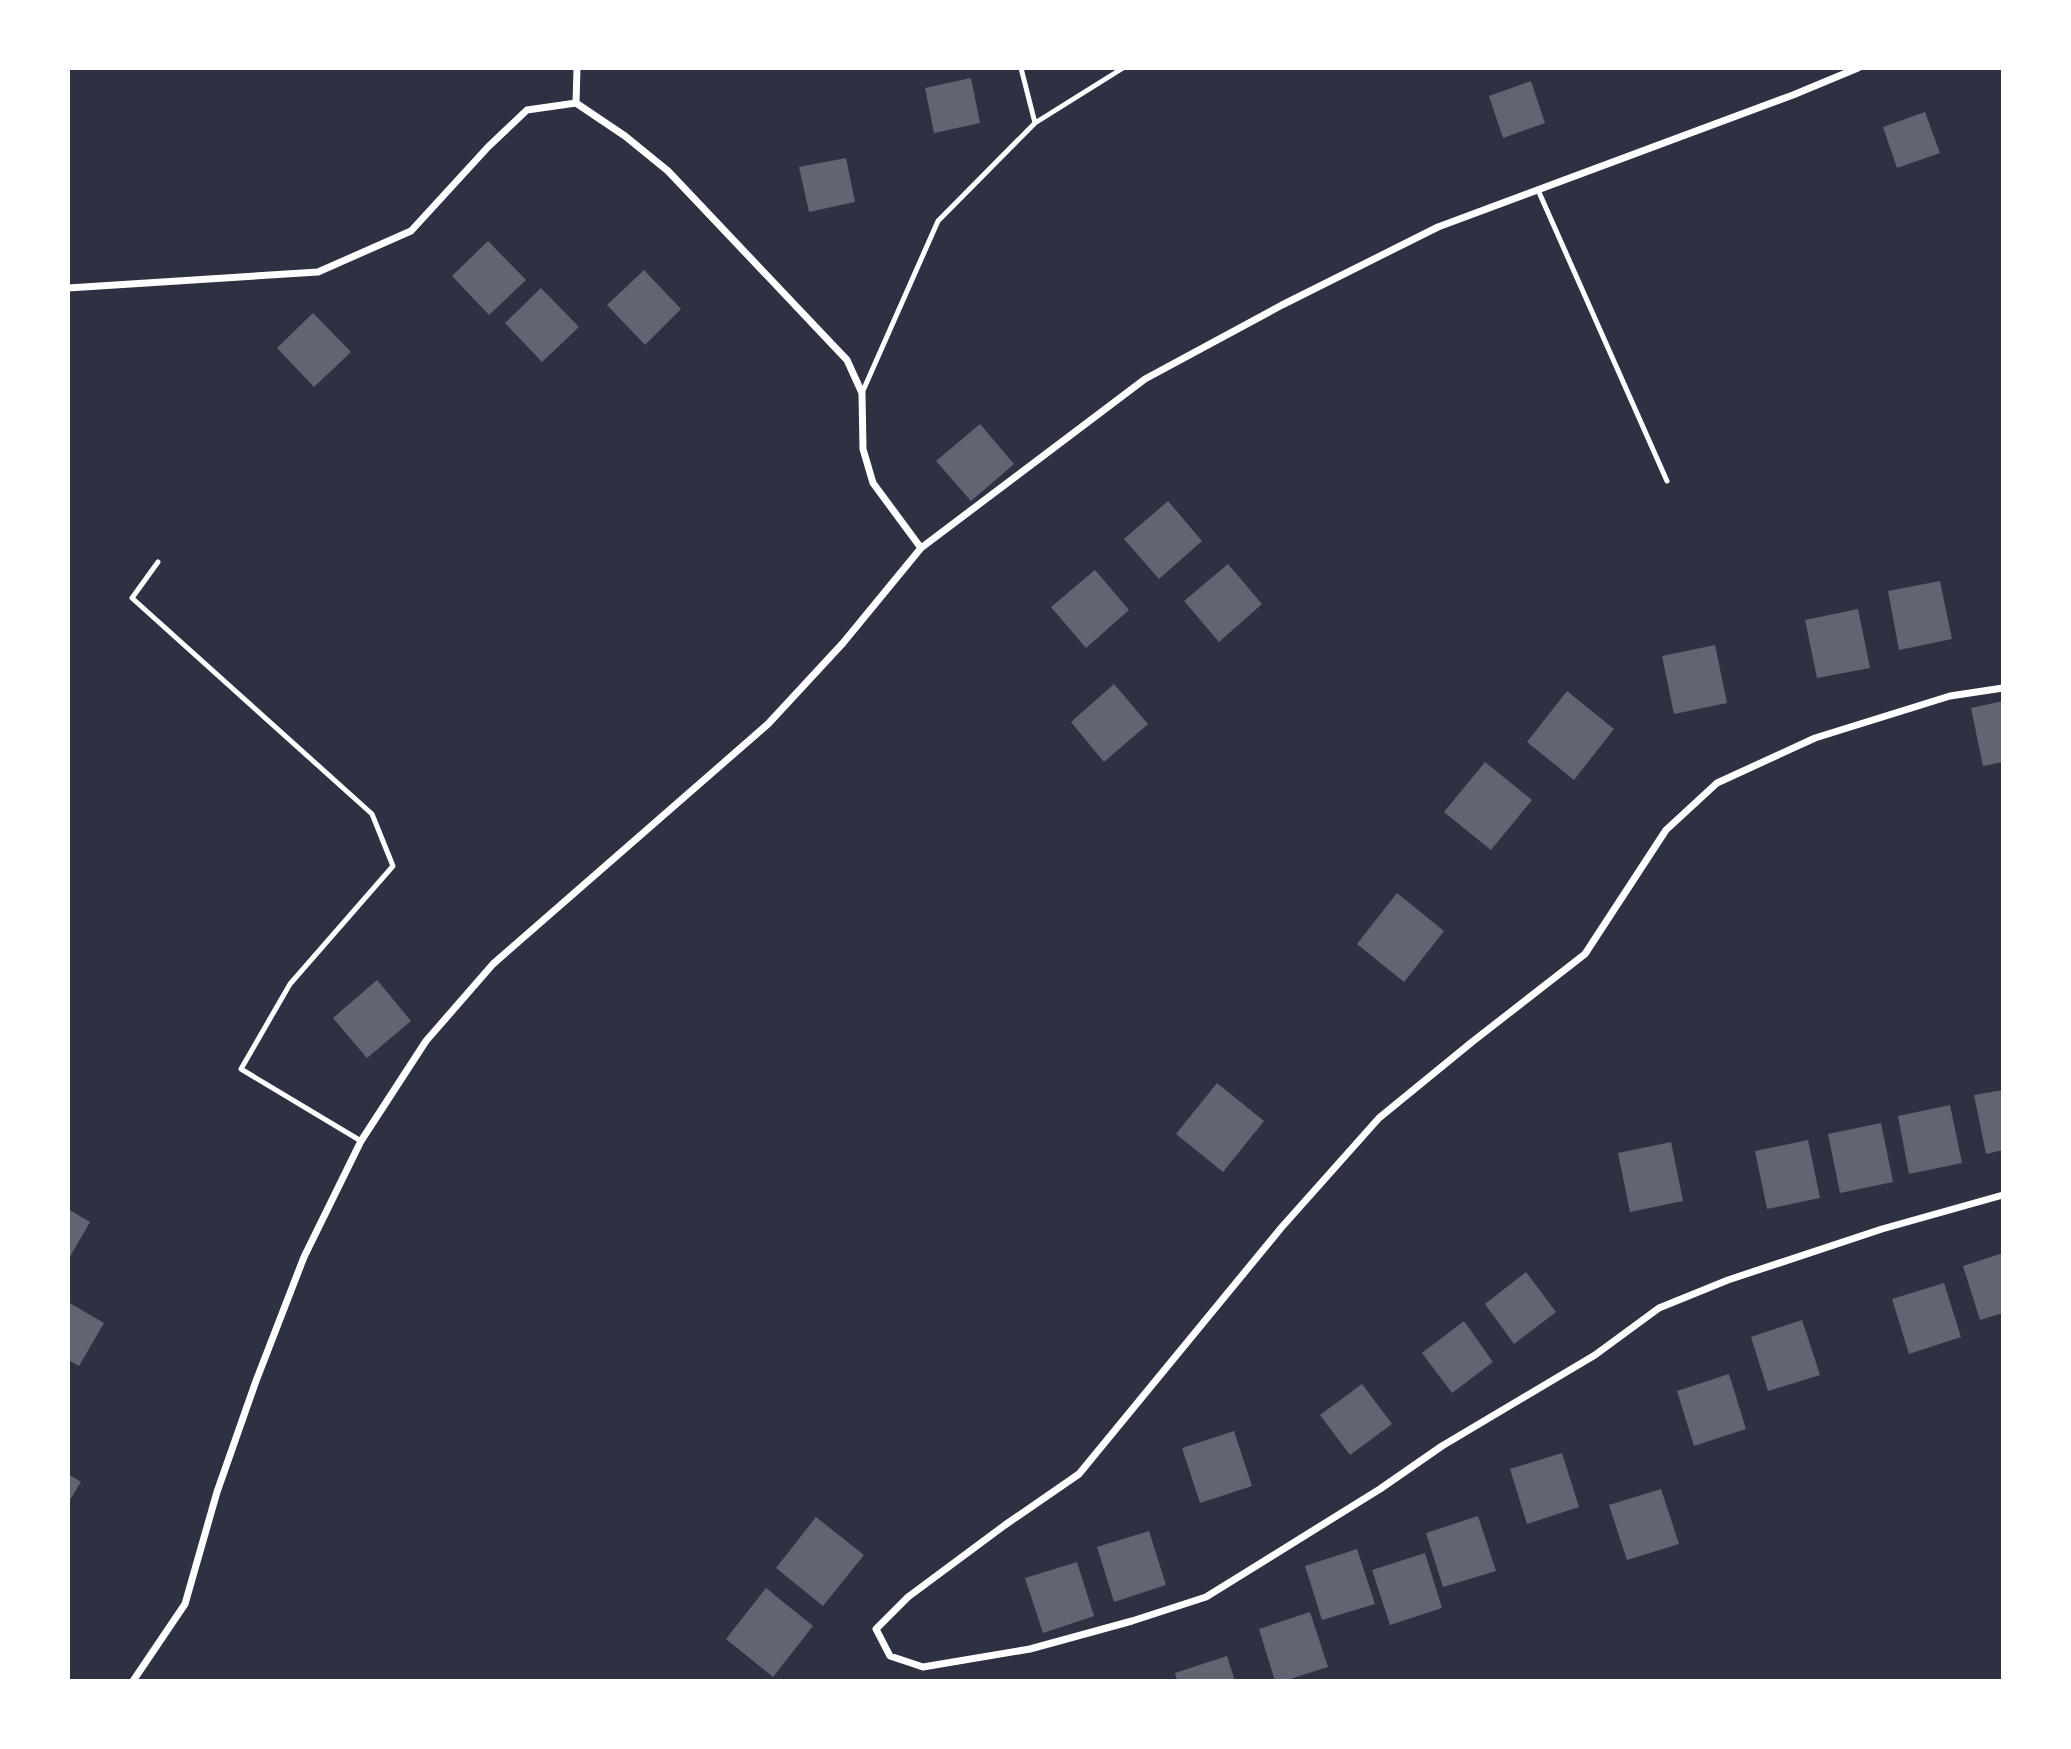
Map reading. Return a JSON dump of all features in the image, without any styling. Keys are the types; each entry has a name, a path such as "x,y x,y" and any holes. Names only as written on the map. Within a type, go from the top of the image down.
{"street":[{"path":"576,103 577,68"},
{"path":"133,1681 186,1604 216,1492 304,1257 361,1141 426,1041 493,964 768,724 843,643 921,548 1145,379 1282,305 1438,227 1793,95 1858,68"},
{"path":"68,288 318,272 411,231 488,147 527,110 576,103 625,136 668,171 847,360 862,393 863,449 873,483 921,548"},
{"path":"2003,688 1950,696 1815,738 1717,783 1666,830 1585,954 1378,1118 1281,1228 1079,1474 908,1597 876,1629 890,1656 923,1667 1030,1649 1206,1597 1369,1496 1442,1446 1595,1356 1659,1308 1728,1280 1882,1229 2003,1195"}],"lane":[{"path":"1021,68 1035,123"},
{"path":"862,393 938,221 1035,123 1123,68"},
{"path":"1538,190 1667,481"},
{"path":"158,562 132,598 372,814 393,866 290,984 241,1069 361,1141"}],"building":[{"path":"971,78 980,123 934,133 925,88"},
{"path":"1531,81 1545,123 1503,138 1489,96"},
{"path":"1925,112 1940,153 1897,168 1883,127"},
{"path":"846,158 855,202 809,212 799,167"},
{"path":"488,241 526,280 489,315 452,276"},
{"path":"644,270 681,309 645,345 607,305"},
{"path":"541,288 579,327 542,362 505,323"},
{"path":"313,313 351,352 314,387 277,348"},
{"path":"980,424 1014,464 971,501 936,461"},
{"path":"1168,501 1202,541 1159,579 1124,539"},
{"path":"1228,564 1262,604 1219,642 1184,601"},
{"path":"1095,570 1129,610 1086,648 1051,607"},
{"path":"1940,581 1952,639 1899,650 1888,591"},
{"path":"1858,609 1870,668 1817,678 1805,620"},
{"path":"1715,645 1727,703 1674,714 1662,656"},
{"path":"1114,684 1148,724 1104,762 1071,722"},
{"path":"1567,691 1614,729 1574,780 1527,742"},
{"path":"2003,701 2003,762 1983,766 1971,708"},
{"path":"1485,762 1532,800 1491,850 1444,812"},
{"path":"1397,893 1444,931 1404,982 1357,944"},
{"path":"377,980 411,1021 367,1058 333,1018"},
{"path":"1217,1083 1264,1121 1223,1172 1176,1134"},
{"path":"2003,1090 2003,1150 1986,1154 1974,1095"},
{"path":"1950,1105 1962,1163 1909,1174 1898,1116"},
{"path":"1881,1123 1893,1182 1840,1193 1828,1134"},
{"path":"1808,1140 1820,1198 1767,1209 1755,1151"},
{"path":"1671,1142 1683,1201 1630,1212 1618,1153"},
{"path":"68,1209 90,1222 68,1260"},
{"path":"2003,1253 2003,1313 1980,1320 1963,1266"},
{"path":"1526,1272 1556,1312 1514,1344 1485,1304"},
{"path":"1944,1283 1961,1337 1909,1354 1892,1299"},
{"path":"68,1302 104,1323 79,1366 68,1360"},
{"path":"1802,1320 1820,1375 1768,1391 1751,1337"},
{"path":"1464,1321 1493,1362 1452,1393 1422,1353"},
{"path":"1729,1374 1746,1429 1694,1446 1677,1391"},
{"path":"1362,1384 1392,1424 1350,1455 1320,1415"},
{"path":"1234,1431 1252,1486 1200,1503 1182,1448"},
{"path":"1562,1453 1579,1507 1527,1524 1510,1469"},
{"path":"68,1474 81,1482 68,1503"},
{"path":"1661,1489 1679,1544 1627,1560 1609,1505"},
{"path":"1478,1516 1496,1571 1443,1587 1426,1533"},
{"path":"816,1517 864,1555 823,1606 776,1568"},
{"path":"1149,1531 1166,1585 1114,1602 1097,1547"},
{"path":"1357,1549 1375,1604 1322,1620 1305,1566"},
{"path":"1425,1553 1442,1608 1390,1625 1372,1570"},
{"path":"1077,1562 1094,1616 1043,1633 1025,1578"},
{"path":"766,1588 813,1626 773,1677 726,1639"},
{"path":"1310,1612 1328,1667 1284,1681 1275,1681 1259,1629"},
{"path":"1227,1656 1235,1681 1177,1681 1175,1673"}]}
